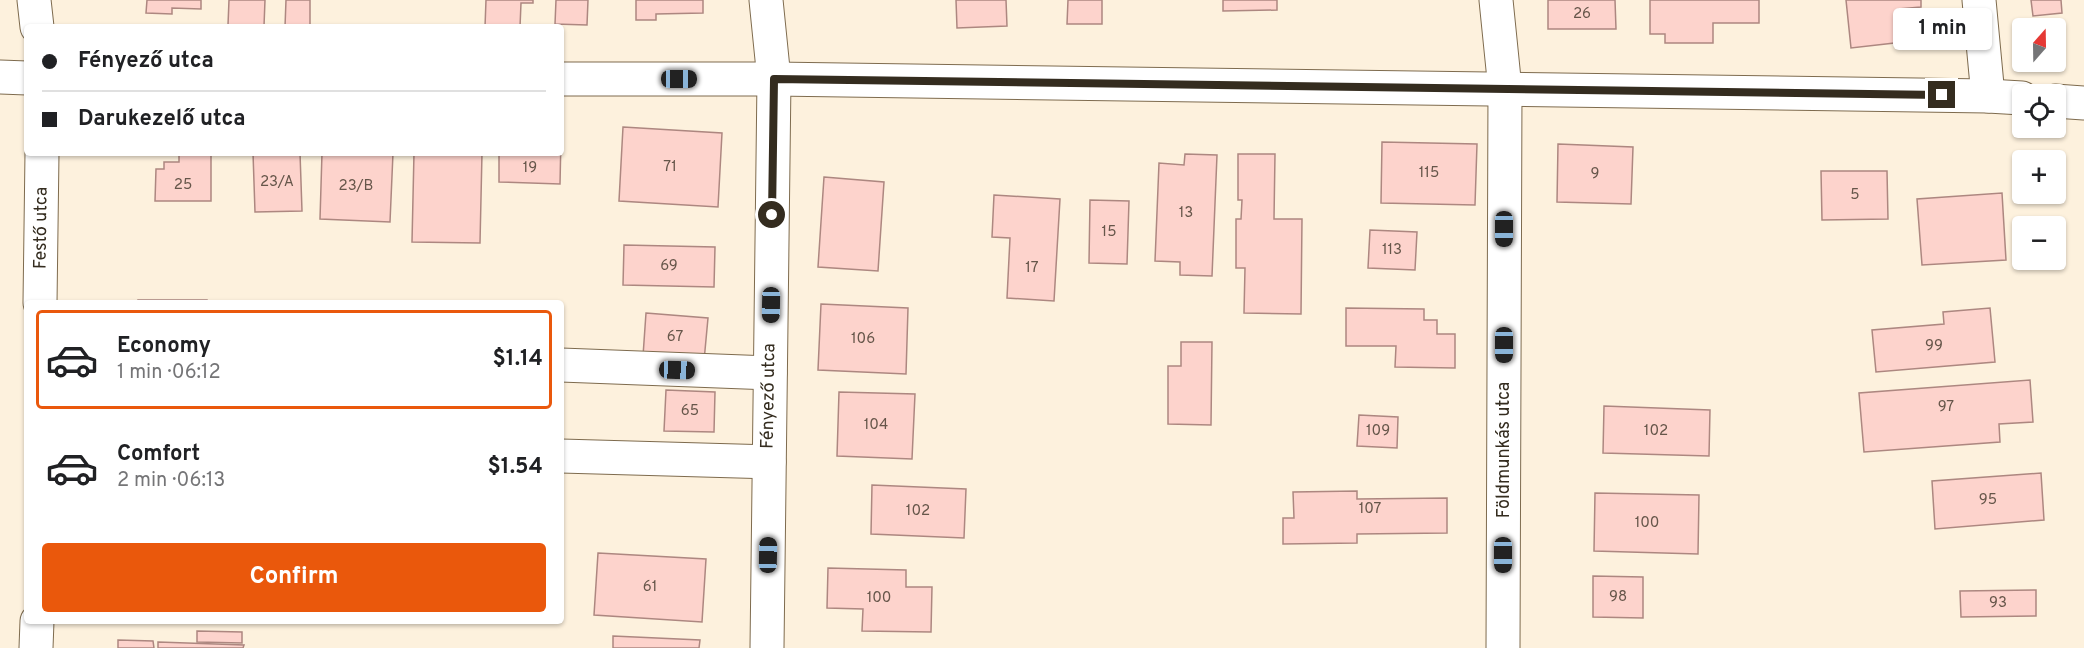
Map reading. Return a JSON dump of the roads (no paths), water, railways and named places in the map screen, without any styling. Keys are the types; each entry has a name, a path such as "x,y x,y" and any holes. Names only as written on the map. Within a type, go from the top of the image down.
{"street":[{"path":"34,0 37,24"},
{"name":"Fényező utca","path":"766,0 774,79 767,648"},
{"name":"Földmunkás utca","path":"1496,0 1505,90 1503,648"},
{"path":"1978,0 1989,96"},
{"path":"0,77 24,78"},
{"path":"564,79 774,79 2012,97"},
{"path":"2066,101 2084,103"},
{"name":"Festő utca","path":"40,300 42,156"},
{"path":"564,365 770,373"},
{"path":"564,456 769,462"},
{"path":"36,648 37,624"}]}
